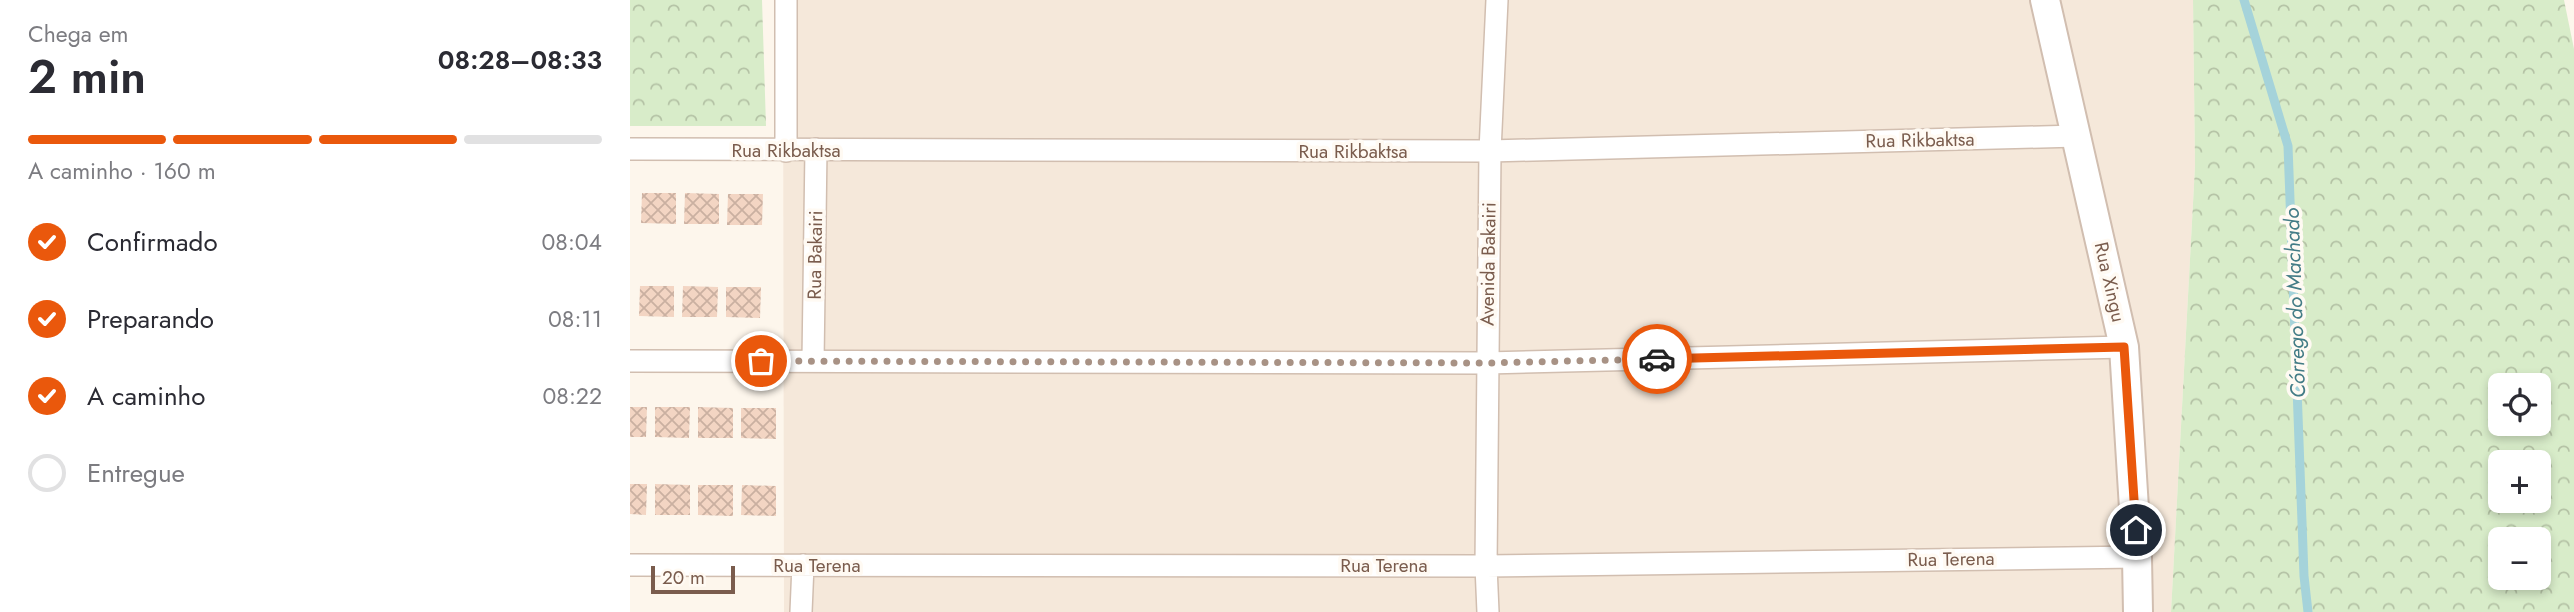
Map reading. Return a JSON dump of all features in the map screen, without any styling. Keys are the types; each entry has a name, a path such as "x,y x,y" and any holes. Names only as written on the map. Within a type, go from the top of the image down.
{"street":[{"path":"786,0 786,151"},
{"name":"Avenida Bakairi","path":"1488,612 1486,566 1490,151 1497,0"},
{"name":"Rua Xingu","path":"2045,0 2124,347 2138,612"},
{"name":"Rua Rikbaktsa","path":"630,149 1490,151 2077,136"},
{"name":"Rua Bakairi","path":"813,361 816,149"},
{"path":"630,361 1487,363 2124,347"},
{"name":"Rua Terena","path":"630,565 1486,566 2137,557"},
{"path":"801,612 803,565"}],"shaded area":[{"path":"783,0 2193,0 2195,166 2171,612 784,612"}],"green space":[{"path":"630,0 762,0 766,126 630,126"},
{"path":"2193,0 2564,0 2574,49 2574,612 2171,612 2195,166"}],"building":[{"path":"642,193 676,193 676,224 641,223"},
{"path":"685,193 719,194 719,224 684,224"},
{"path":"728,194 763,194 762,225 727,225"},
{"path":"640,286 674,286 674,317 639,316"},
{"path":"683,286 718,287 717,317 682,317"},
{"path":"726,287 761,287 760,318 726,317"},
{"path":"630,407 647,407 646,437 630,437"},
{"path":"655,407 690,407 689,438 655,437"},
{"path":"698,407 733,408 733,438 698,438"},
{"path":"741,408 776,408 776,439 741,438"},
{"path":"630,484 647,484 646,515 630,514"},
{"path":"655,484 690,485 690,515 655,515"},
{"path":"698,485 733,485 733,516 698,515"},
{"path":"742,485 776,486 776,516 741,515"}],"waterway":[{"name":"Córrego do Machado","path":"2244,0 2288,146 2304,576 2308,612"}],"way so far":[{"path":"761,361 1487,363 1657,359"}],"route":[{"path":"1657,359 2124,347 2136,530"}]}
